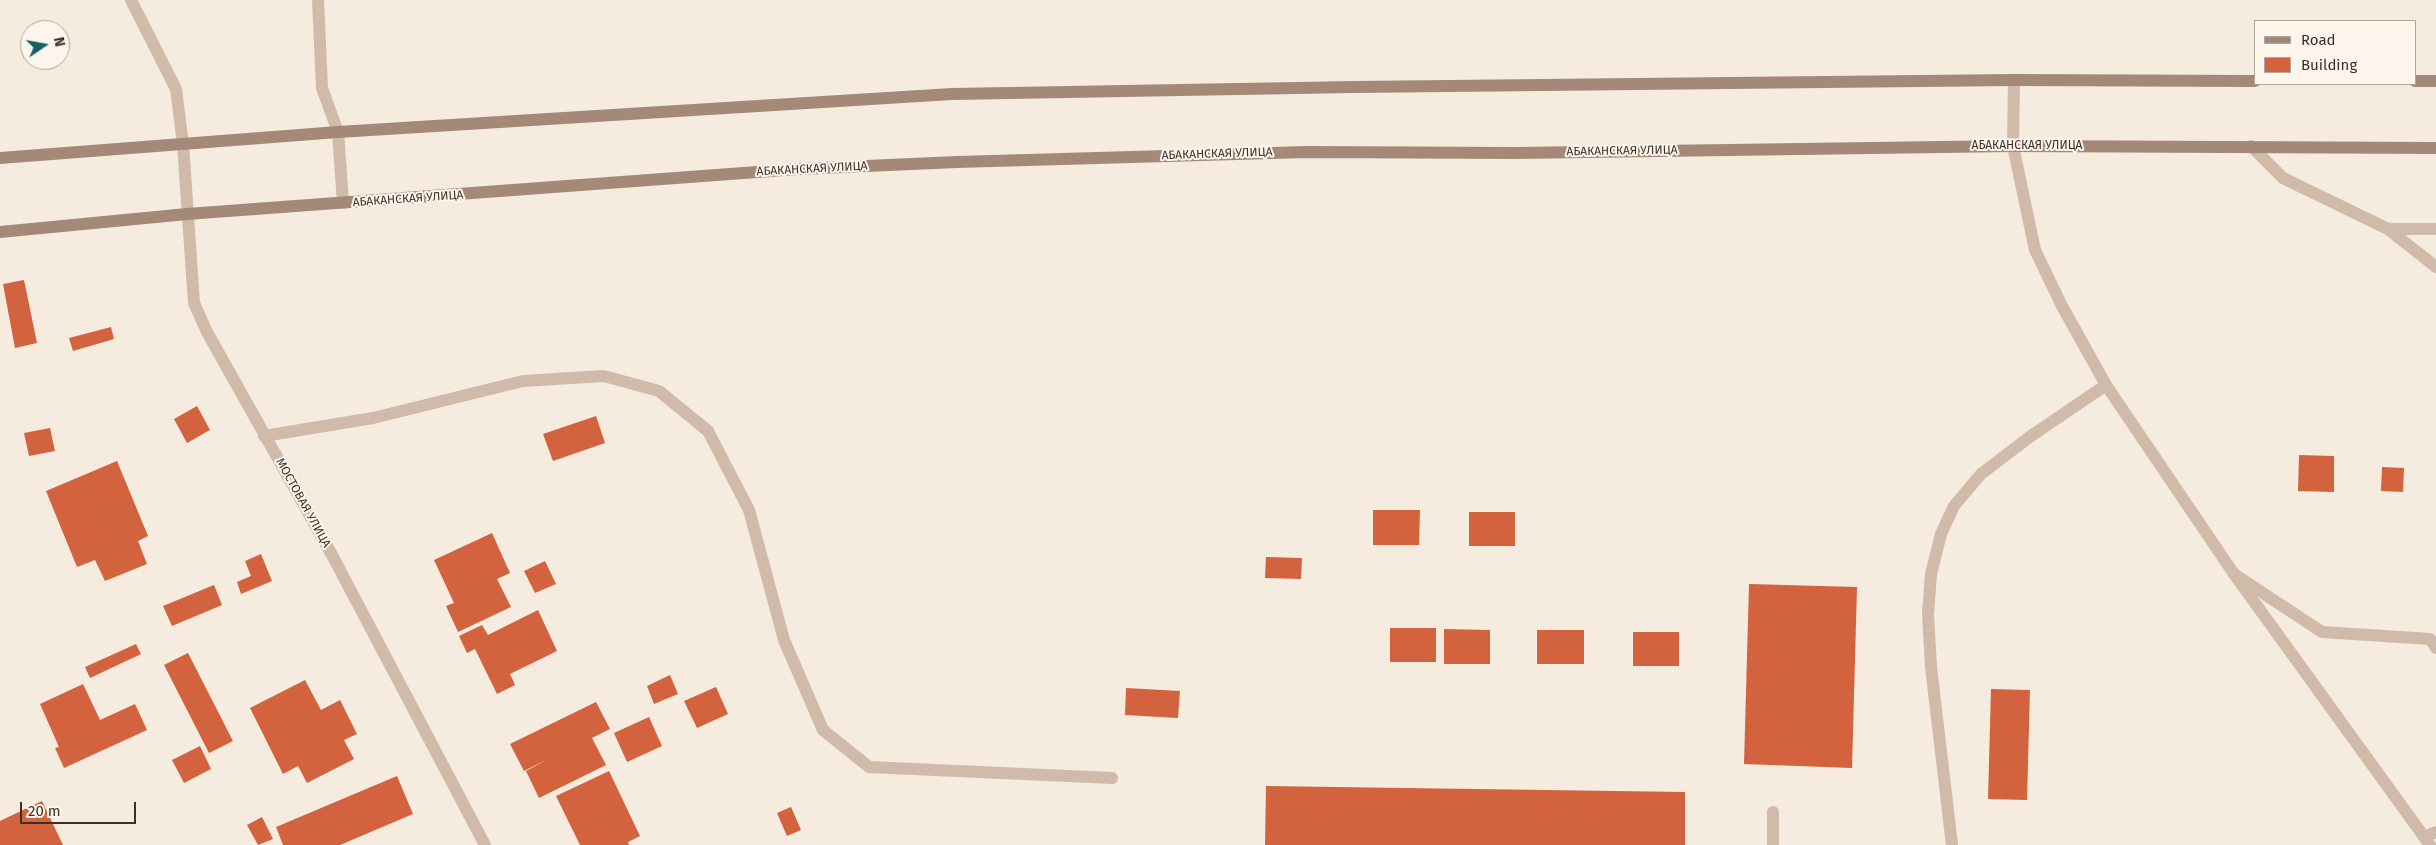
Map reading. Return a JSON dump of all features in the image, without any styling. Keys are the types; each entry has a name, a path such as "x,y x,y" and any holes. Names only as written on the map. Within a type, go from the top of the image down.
{"main road":[{"path":"0,158 338,132 952,94 1354,87 2014,80 2254,81"},
{"path":"2416,81 2436,81"},
{"name":"АБАКАНСКАЯ УЛИЦА","path":"0,232 188,214 798,169 957,162 1307,152 1515,153 2013,146 2436,148"}],"street":[{"name":"МОСТОВАЯ УЛИЦА","path":"131,0 176,89 188,214 194,304 207,332 264,436 332,555 485,845"},
{"path":"318,0 322,88 338,132 343,203"},
{"path":"2014,80 2013,146 2035,250 2062,306 2106,385 2234,574 2431,838"},
{"path":"2251,146 2283,178 2388,229 2436,267"},
{"path":"2388,229 2436,229"},
{"path":"264,436 373,418 523,381 604,376 659,391 708,431 749,510 784,640 823,730 869,767 1112,778"},
{"path":"1952,845 1931,667 1928,614 1931,574 1941,534 1954,506 1981,474 2031,436 2106,385"},
{"path":"2234,574 2322,632 2430,639 2436,648"},
{"path":"1773,812 1773,845"}],"building":[{"path":"24,280 37,343 15,348 3,284"},
{"path":"111,327 114,339 73,351 69,338"},
{"path":"197,406 210,430 187,443 174,419"},
{"path":"596,416 605,443 553,461 543,434"},
{"path":"50,428 55,451 29,456 24,433"},
{"path":"2299,455 2334,456 2334,492 2298,491"},
{"path":"117,461 148,536 138,541 147,564 105,581 95,560 77,567 46,491"},
{"path":"2382,467 2404,468 2403,492 2381,491"},
{"path":"1373,510 1420,510 1419,545 1373,545"},
{"path":"1469,512 1515,512 1515,546 1469,546"},
{"path":"492,533 510,573 497,579 511,607 458,632 446,606 454,603 434,560"},
{"path":"261,554 272,581 241,594 237,582 251,576 245,561"},
{"path":"1266,557 1302,558 1301,579 1265,578"},
{"path":"545,561 556,584 535,593 524,571"},
{"path":"1749,584 1857,587 1852,768 1744,764"},
{"path":"214,585 222,605 172,626 163,606"},
{"path":"538,610 557,651 510,674 515,685 497,694 475,649 467,653 459,636 482,625 488,635"},
{"path":"1390,628 1436,628 1436,662 1390,662"},
{"path":"1444,629 1490,630 1490,664 1444,664"},
{"path":"1537,630 1584,630 1584,664 1537,664"},
{"path":"1633,632 1679,632 1679,666 1633,666"},
{"path":"136,644 141,654 90,678 85,667"},
{"path":"188,653 233,741 209,753 164,665"},
{"path":"670,675 678,694 654,704 647,686"},
{"path":"305,680 321,710 340,700 357,734 344,740 354,759 307,783 298,766 283,774 250,708"},
{"path":"83,684 100,720 135,704 147,730 64,768 55,748 59,747 40,704"},
{"path":"716,687 728,714 697,728 684,701"},
{"path":"1126,688 1180,691 1178,718 1125,715"},
{"path":"1991,689 2030,690 2027,800 1988,799"},
{"path":"596,702 610,729 592,738 606,765 539,798 526,771 548,759 524,771 510,744"},
{"path":"649,717 662,746 627,762 614,733"},
{"path":"200,746 211,769 184,783 172,760"},
{"path":"609,771 640,836 628,842 629,845 580,845 556,796"},
{"path":"397,776 413,814 340,845 283,845 276,827"},
{"path":"1266,786 1685,792 1685,845 1265,845"},
{"path":"42,801 63,845 0,845 0,821"},
{"path":"791,807 801,830 787,836 777,813"},
{"path":"262,817 273,839 258,845 247,825"}]}
